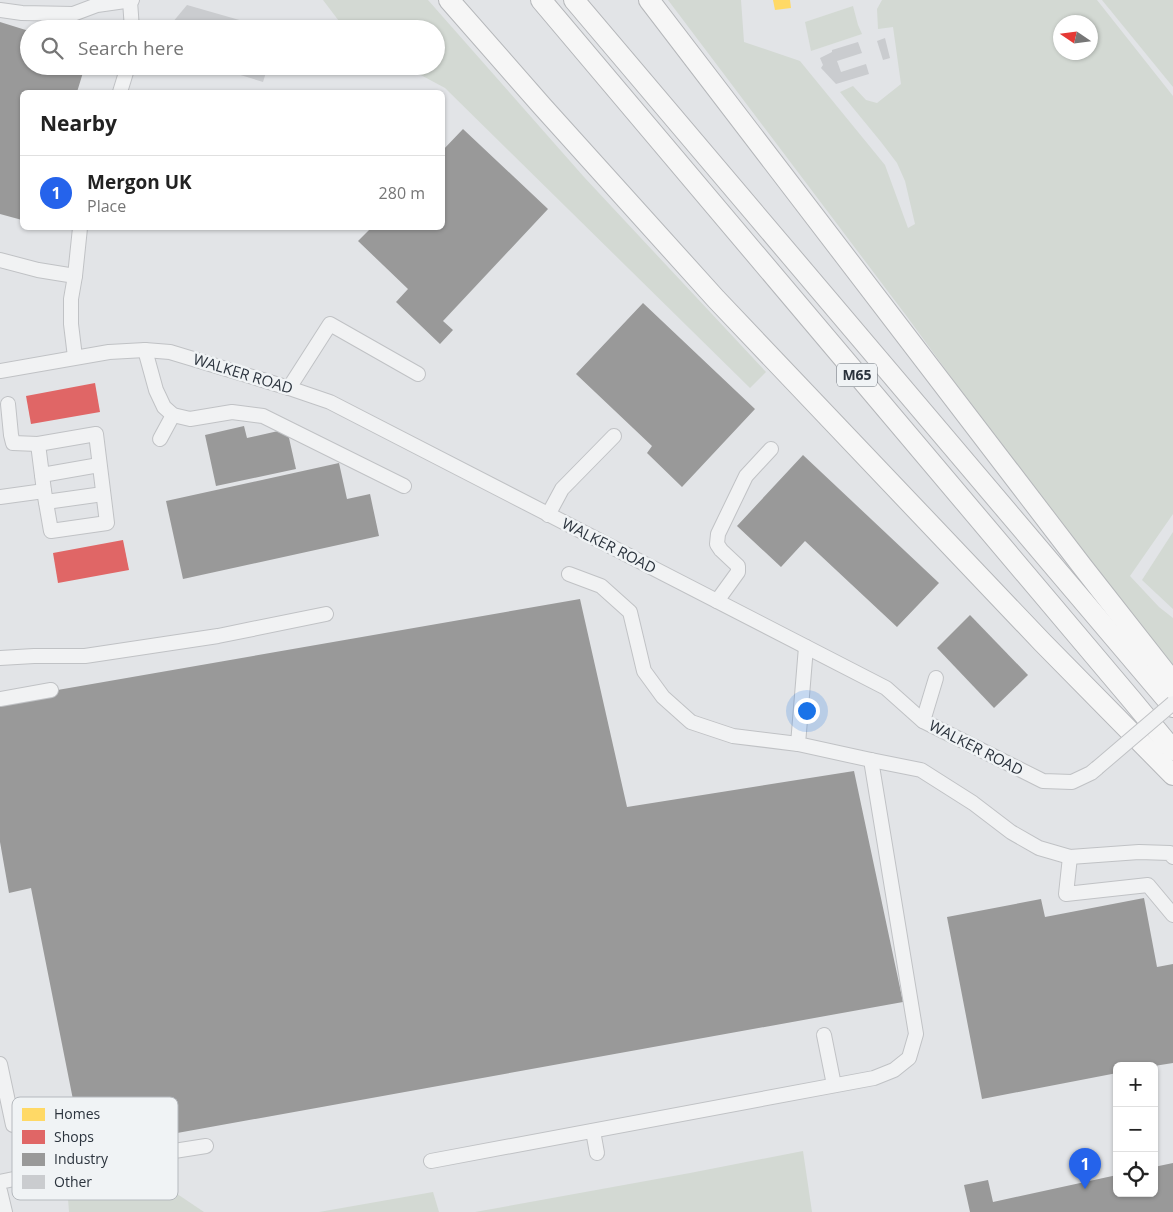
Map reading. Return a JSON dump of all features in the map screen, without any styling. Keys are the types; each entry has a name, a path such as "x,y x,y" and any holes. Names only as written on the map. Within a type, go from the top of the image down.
{"highway":[{"path":"449,0 716,299 1043,643 1173,775"},
{"name":"M65","path":"541,0 1173,750"},
{"name":"M65","path":"574,0 1173,707"},
{"path":"649,0 1173,682"}],"street":[{"path":"0,10 22,13 73,14 97,5 131,1 132,20"},
{"path":"121,90 125,75"},
{"path":"75,357 71,324 71,299 80,230"},
{"path":"0,260 38,270 75,276"},
{"path":"289,388 330,324 418,374"},
{"path":"145,350 156,390 164,407 173,415 190,419 232,412 263,416 404,486"},
{"name":"WALKER ROAD","path":"0,371 110,352 145,350 170,352 330,402 886,688 923,721 1043,781 1072,782 1091,773 1173,703"},
{"path":"8,404 13,443 38,444 96,434 107,523 51,531 38,444"},
{"path":"160,439 173,415"},
{"path":"548,515 562,489 614,436"},
{"path":"717,602 738,572 738,566 717,544 718,534 746,476 771,449"},
{"path":"42,475 99,465"},
{"path":"0,497 104,494"},
{"path":"569,574 601,586 630,612 644,671 663,697 691,722 733,736 798,744 922,770 973,803 1011,832 1039,848 1070,857 1139,852 1170,853 1173,857"},
{"path":"0,658 86,656 218,636 326,614"},
{"path":"798,744 806,647"},
{"path":"923,721 936,678"},
{"path":"0,699 51,690"},
{"path":"431,1161 874,1078 894,1070 909,1058 916,1034 871,760"},
{"path":"1070,857 1066,894 1148,885 1173,915"},
{"path":"824,1035 834,1085"},
{"path":"0,1064 12,1120"},
{"path":"593,1131 597,1153"},
{"path":"178,1150 206,1146"},
{"path":"0,1191 5,1212"}],"shaded area":[{"path":"323,0 428,0 584,177 766,372 750,388 445,88 421,75 445,75 445,20 338,20"},
{"path":"668,0 741,0 744,42 800,61 885,165 908,228 915,224 905,181 897,163 840,92 853,86 866,100 877,103 901,84 893,27 878,29 877,9 882,0 1097,0 1173,96 1173,514 1130,576 1159,607 1173,618 1173,667 1002,447 908,318"},
{"path":"1102,0 1173,0 1173,87"},
{"path":"853,6 862,34 811,51 805,22"},
{"path":"1173,532 1173,609 1142,580"},
{"path":"803,1151 812,1212 475,1212 690,1173"},
{"path":"433,1192 439,1212 319,1212"},
{"path":"178,1195 204,1212 69,1212 68,1200 178,1200"}],"building: Homes":[{"path":"773,0 790,0 791,8 775,10"}],"building: Shops":[{"path":"95,383 100,412 31,424 26,396"},
{"path":"123,540 129,570 58,583 53,553"}],"building: Industry":[{"path":"0,22 20,28 20,75 82,75 78,90 20,90 20,219 0,214"},
{"path":"463,129 548,209 443,321 453,330 440,344 396,302 408,289 358,241 369,230 445,230 445,148"},
{"path":"643,303 755,409 682,487 647,453 652,446 576,374"},
{"path":"244,426 247,438 287,429 296,469 216,486 205,435"},
{"path":"803,455 939,583 897,627 805,541 781,567 737,526"},
{"path":"339,463 347,499 370,494 379,536 183,579 166,501"},
{"path":"580,599 627,807 854,771 903,1002 178,1133 178,1097 72,1097 31,888 9,893 0,842 0,700"},
{"path":"970,615 1028,675 994,708 937,648"},
{"path":"1144,898 1157,967 1173,964 1173,1063 1158,1065 1158,1062 1113,1062 1113,1074 982,1099 947,917 1041,899 1045,917"},
{"path":"1173,1163 1173,1212 970,1212 964,1185 988,1180 993,1202 1113,1176 1113,1197 1158,1197 1158,1166"}],"building: Other":[{"path":"187,5 239,20 174,20"},
{"path":"885,38 890,58 883,60 877,41"},
{"path":"858,42 862,53 837,61 841,72 866,64 869,74 836,84 821,68 823,65 820,58 832,52 832,50"},
{"path":"240,75 265,75 263,82"}],"place":[{"name":"Mergon UK","path":"1085,1189"}]}
